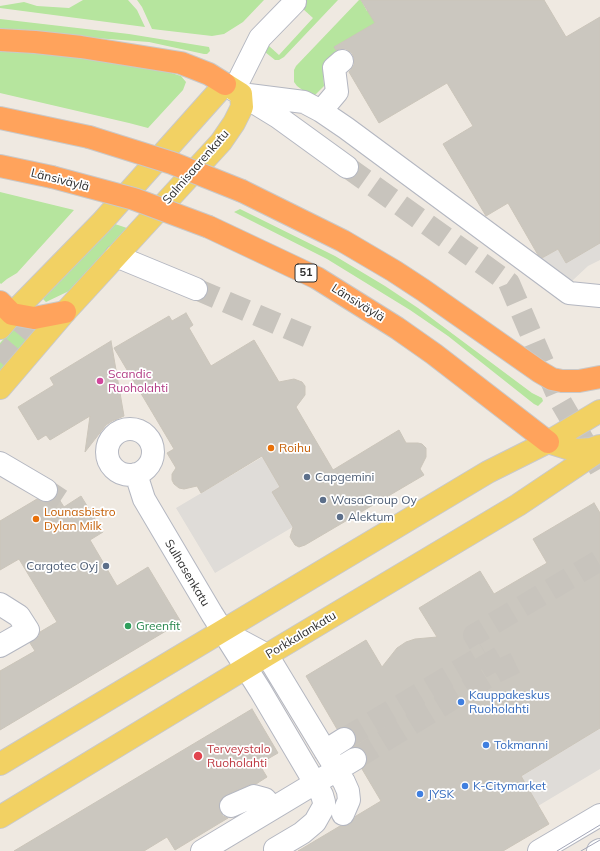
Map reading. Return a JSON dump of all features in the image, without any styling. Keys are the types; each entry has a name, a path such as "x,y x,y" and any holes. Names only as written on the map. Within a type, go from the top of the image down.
{"highway":[{"path":"0,40 81,47 181,63 204,72 233,89"},
{"path":"0,118 89,136 172,163 242,191 343,241 394,271 546,375 562,381 579,381 600,377"},
{"name":"Länsiväylä","path":"0,166 52,177 134,199 209,227 317,278 397,328 434,354 548,442"},
{"path":"4,315 34,318 65,312"}],"main road":[{"name":"Salmisaarenkatu","path":"0,388 65,312 221,142 234,123 242,107 233,89"},
{"path":"4,315 101,223 233,89"},
{"path":"0,764 488,472 548,442 600,410"},
{"name":"Länsiväylä","path":"548,442 578,450 591,449 600,446"},
{"name":"Porkkalankatu","path":"0,817 246,667 518,505 600,450"}],"street":[{"path":"233,89 260,38 295,2"},
{"path":"321,111 337,92 334,68 342,61"},
{"path":"233,89 304,102 321,111 353,133 568,294 600,296"},
{"path":"233,89 278,117 347,167"},
{"path":"116,256 196,289"},
{"path":"0,463 46,490"},
{"name":"Sulhasenkatu","path":"136,474 144,499 315,783 324,802 324,806 315,822 302,833 275,849"},
{"path":"0,604 18,616 28,630 0,646"},
{"path":"223,631 267,655 348,792 349,800 343,814"},
{"path":"325,751 344,740"},
{"path":"202,851 355,759"},
{"path":"230,806 254,796 265,799 273,808"},
{"path":"540,851 600,815"}],"green space":[{"path":"83,0 128,0 137,10 145,27 0,8 0,6 24,2 37,6 69,8"},
{"path":"137,0 264,0 243,22 224,34 212,36 152,29 142,7"},
{"path":"293,0 338,0 284,57 279,60 275,60 265,52 269,46 279,55 313,18"},
{"path":"359,0 361,0 367,11 378,4 386,17 335,47 339,55 325,67 323,73 324,86 312,97 294,82 294,70 296,66"},
{"path":"0,19 129,34 209,47 210,51 207,54 204,54 149,42 0,31"},
{"path":"0,51 52,54 95,59 165,71 181,76 186,82 183,90 148,128 0,93"},
{"path":"0,192 74,210 17,273 1,284 0,283"},
{"path":"240,209 335,256 385,286 418,308 532,393 542,398 543,401 538,406 534,404 448,336 410,310 327,259 234,212"},
{"path":"109,222 127,228 69,291 46,302 41,297"},
{"path":"21,322 33,334 3,372 0,370 0,343 18,323"}],"shaded area":[{"path":"600,243 600,260 588,266 572,281 564,282 541,259 558,249 566,263"},
{"path":"264,456 303,521 215,573 176,508"},
{"path":"600,728 600,769 538,806 516,779"}],"building":[{"path":"361,0 544,0 566,37 600,17 600,243 566,263 558,249 542,258 538,255 508,203 486,216 443,144 473,126 447,83 379,123 349,72 354,65 352,53 346,49 336,50 334,47 375,23"},
{"path":"186,313 193,325 189,328 211,366 254,340 279,382 294,379 302,382 305,386 305,395 296,407 333,470 399,430 406,443 422,444 426,448 426,457 420,469 424,475 305,545 299,547 295,545 290,537 293,527 272,492 280,487 262,456 201,493 197,486 184,489 179,488 172,480 172,474 176,468 167,453 174,449 114,348 169,316 172,321"},
{"path":"111,341 124,416 106,425 85,452 90,416 50,440 46,435 38,440 18,407 54,385 50,378"},
{"path":"57,496 64,507 81,496 103,532 90,540 117,586 148,567 181,622 0,730 0,671 35,651 30,643 39,636 40,632 57,622 19,559 0,570 0,521 37,499 46,502 52,501"},
{"name":"Kauppakeskus Ruoholahti","path":"594,503 600,513 600,728 521,776 549,824 503,851 298,851 340,826 350,824 356,816 381,801 362,769 366,765 366,753 361,748 353,747 356,739 355,733 349,728 343,727 337,729 306,676 366,640 382,667 397,648 406,642 415,639 437,637 419,608 480,571 494,594 547,563 533,539"},
{"path":"252,709 278,753 259,764 267,777 256,784 249,785 226,795 221,799 219,805 223,816 228,818 175,850 167,837 144,851 14,851"}],"tunnel":[{"path":"347,167 509,283 558,397 600,469"},
{"path":"196,289 315,340"},
{"path":"0,362 30,326"},
{"path":"46,490 61,500"},
{"path":"496,672 474,635 600,560"},
{"path":"344,739 486,654"},
{"path":"355,759 496,672 517,662"}],"tram line":[{"path":"557,851 600,825"},
{"path":"581,851 600,840"}],"place":[{"name":"Scandic Ruoholahti","path":"100,381"},
{"name":"Roihu","path":"271,448"},
{"name":"Capgemini","path":"307,477"},
{"name":"WasaGroup Oy","path":"323,500"},
{"name":"Alektum","path":"340,517"},
{"name":"Lounasbistro Dylan Milk","path":"36,519"},
{"name":"Cargotec Oyj","path":"106,566"},
{"name":"Greenfit","path":"128,626"},
{"name":"Kauppakeskus Ruoholahti","path":"461,702"},
{"name":"Tokmanni","path":"486,745"},
{"name":"Terveystalo Ruoholahti","path":"198,756"},
{"name":"K-Citymarket","path":"465,786"},
{"name":"JYSK","path":"420,794"}]}
